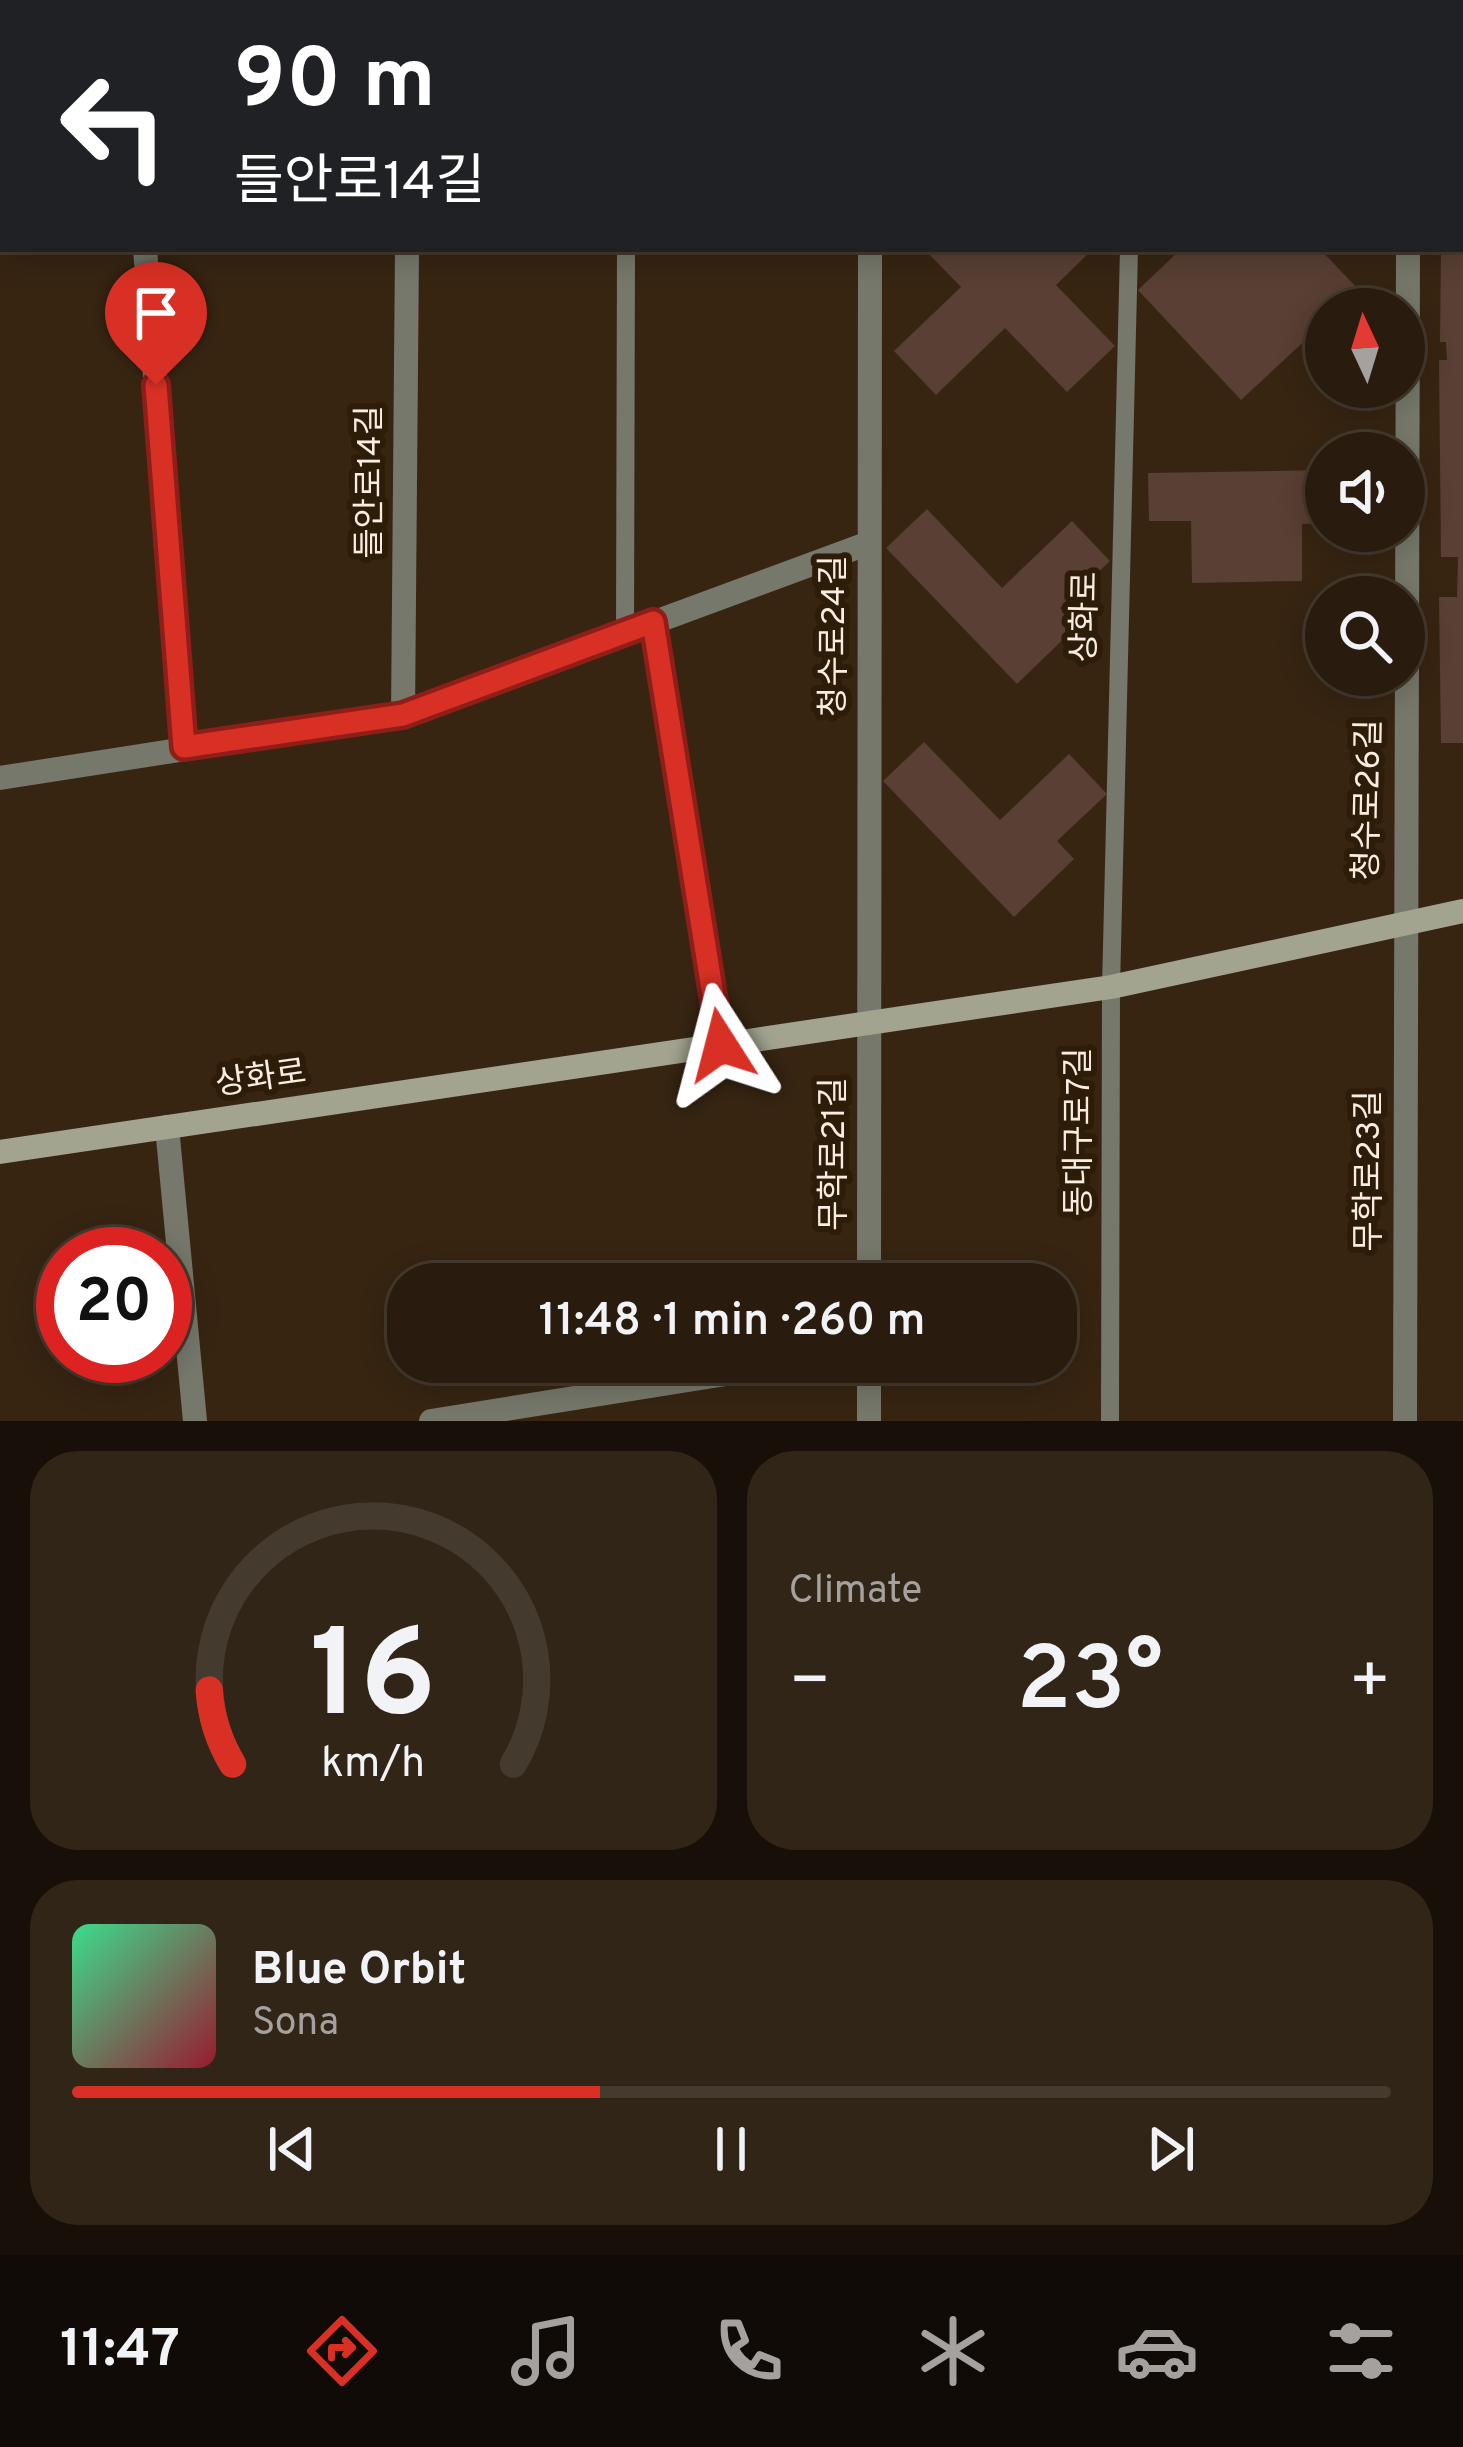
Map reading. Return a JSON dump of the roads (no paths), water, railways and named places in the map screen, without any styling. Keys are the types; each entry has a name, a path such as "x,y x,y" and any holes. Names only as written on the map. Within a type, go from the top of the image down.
{"main road":[{"name":"상화로","path":"0,1152 1112,987 1402,920 1463,911"}],"street":[{"path":"145,252 184,747"},
{"name":"들안로14길","path":"403,715 406,252"},
{"name":"청수로24길","path":"869,1023 870,252"},
{"name":"청수로26길","path":"1402,920 1408,252"},
{"path":"0,778 403,715 869,543"},
{"name":"무학로23길","path":"1402,920 1405,1421"},
{"name":"무학로21길","path":"869,1023 869,1263"},
{"path":"167,1127 195,1421"},
{"path":"431,1421 508,1415 684,1383"},
{"path":"869,1383 869,1421"}],"lane":[{"path":"625,633 626,252"},
{"name":"상화로","path":"1112,987 1129,252"},
{"path":"653,622 721,1045"},
{"name":"동대구로7길","path":"1110,1421 1112,987"}]}
